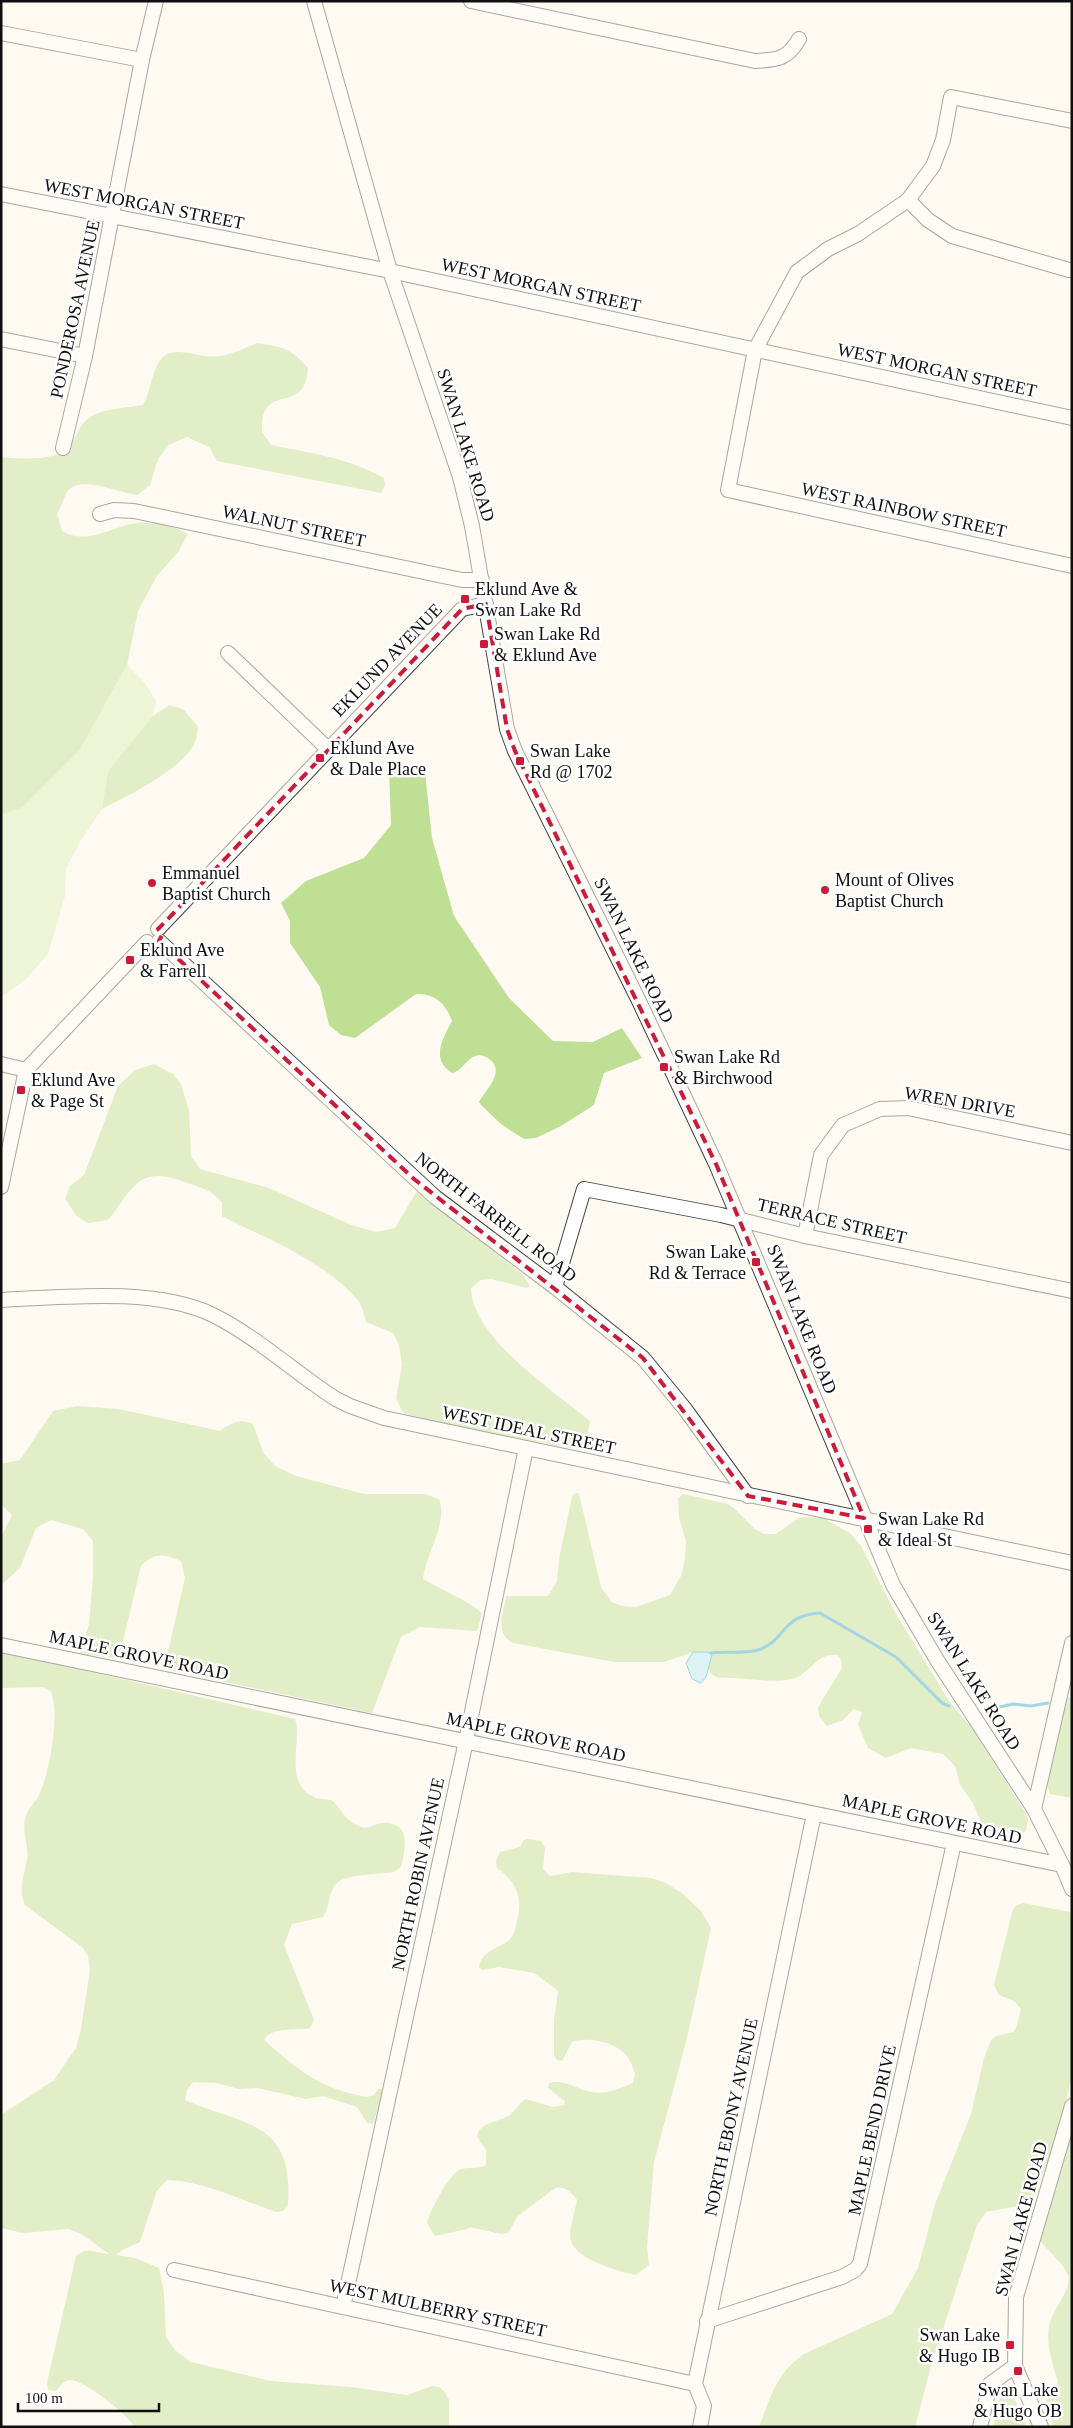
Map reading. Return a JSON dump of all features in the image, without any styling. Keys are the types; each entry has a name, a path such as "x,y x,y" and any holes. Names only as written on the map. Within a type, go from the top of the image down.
{"street":[{"name":"PONDEROSA AVENUE","path":"63,448 85,356 142,60 156,1"},
{"name":"SWAN LAKE ROAD","path":"314,1 390,271 460,477 482,580 507,729 515,751 639,1001 740,1219 893,1585 937,1660 1034,1809 1072,1889"},
{"path":"471,1 755,61 775,60 792,51 800,39"},
{"path":"1,32 142,60"},
{"path":"755,350 796,272 828,249 858,234 908,200 933,166 943,140 951,97 1072,122"},
{"name":"WEST MORGAN STREET","path":"1,194 113,218 390,271 1072,418"},
{"path":"908,200 928,220 952,236 1069,270"},
{"path":"1,339 85,356"},
{"name":"WEST RAINBOW STREET","path":"755,350 728,490 1072,566"},
{"name":"WALNUT STREET","path":"100,514 114,510 134,511 462,580 482,580"},
{"name":"EKLUND AVENUE","path":"26,1070 155,937 328,749 462,609 486,604"},
{"path":"228,653 328,749"},
{"name":"NORTH FARRELL ROAD","path":"155,937 414,1179 468,1223 555,1287 643,1358 685,1409 748,1496"},
{"path":"1,1064 26,1070 1,1187"},
{"name":"WREN DRIVE","path":"805,1236 821,1155 842,1124 880,1109 908,1108 1072,1143"},
{"name":"TERRACE STREET","path":"555,1287 584,1189 740,1219 805,1236 1072,1291"},
{"name":"WEST IDEAL STREET","path":"1,1300 109,1296 163,1301 190,1307 212,1315 239,1331 324,1391 350,1406 384,1418 1072,1563"},
{"name":"NORTH ROBIN AVENUE","path":"343,2306 466,1741 526,1448"},
{"path":"1034,1809 1072,1643"},
{"name":"MAPLE GROVE ROAD","path":"1,1646 1062,1865"},
{"name":"NORTH EBONY AVENUE","path":"695,2384 814,1814"},
{"name":"MAPLE BEND DRIVE","path":"707,2321 842,2277 855,2270 860,2264 954,1843"},
{"name":"SWAN LAKE ROAD","path":"1042,2427 1015,2366 1016,2297 1072,2106"},
{"name":"WEST MULBERRY STREET","path":"174,2270 695,2384"},
{"path":"980,2427 990,2384 1015,2366"},
{"path":"695,2384 704,2406 700,2427"}],"highlighted area":[{"path":"486,604 507,729 515,751 716,1164 864,1518 748,1496 643,1358 414,1179 159,941 162,935 158,929 462,609"}],"green space":[{"path":"257,343 291,352 308,368 305,383 299,392 275,401 268,406 263,416 262,432 271,445 329,457 371,471 384,478 385,485 381,493 217,461 209,447 187,437 169,445 158,459 150,485 137,495 90,485 73,487 67,492 57,514 62,531 70,535 79,537 96,535 137,523 169,526 188,534 178,552 157,576 138,611 127,665 79,751 23,807 1,815 1,457 37,458 55,455 68,448 83,424 90,417 109,410 143,405 156,367 164,356 178,352 212,357 220,356"},
{"path":"127,665 145,683 156,701 153,716 108,771 102,809 81,840 66,868 65,896 48,954 26,979 1,997 1,815 23,807 79,751"},
{"path":"169,705 183,709 198,727 196,740 189,752 154,781 102,809 108,771 153,716"},
{"path":"389,770 425,772 432,838 454,916 509,998 553,1041 593,1042 622,1028 642,1058 604,1073 594,1105 561,1126 536,1138 524,1139 516,1134 501,1124 479,1102 490,1086 495,1074 496,1069 488,1058 481,1055 475,1056 452,1073 445,1067 441,1061 440,1048 452,1021 447,1009 439,1001 429,995 416,994 355,1038 341,1035 329,1025 320,987 290,943 290,921 281,903 306,881 364,858 391,825"},
{"path":"154,1064 173,1074 181,1084 189,1111 191,1156 200,1169 269,1188 351,1225 376,1232 395,1228 418,1189 523,1275 530,1286 527,1288 491,1279 481,1280 471,1288 475,1307 485,1326 517,1362 590,1421 585,1446 581,1450 435,1422 403,1413 396,1398 402,1365 399,1345 393,1333 366,1322 358,1300 344,1286 312,1262 222,1216 222,1202 205,1189 169,1177 157,1176 147,1178 139,1182 132,1189 108,1220 88,1223 76,1215 65,1199 70,1186 84,1175 118,1086 135,1070"},
{"path":"77,1406 119,1409 220,1431 236,1422 248,1422 253,1424 263,1452 275,1466 296,1476 364,1494 425,1494 439,1499 441,1518 439,1528 423,1579 461,1599 482,1613 477,1631 420,1627 401,1637 372,1713 164,1669 185,1578 181,1561 164,1556 155,1556 141,1566 119,1658 80,1654 89,1624 93,1578 93,1541 83,1529 51,1520 36,1528 20,1568 1,1585 1,1537 12,1515 1,1504 1,1464 20,1460 53,1411"},
{"path":"573,1494 579,1494 601,1587 612,1602 622,1606 636,1607 670,1595 681,1576 685,1559 686,1541 679,1517 678,1498 683,1494 728,1504 755,1529 764,1534 776,1534 797,1519 805,1517 824,1518 851,1534 861,1546 895,1612 949,1701 972,1728 1025,1812 1028,1819 1026,1831 1017,1836 988,1827 980,1820 973,1803 960,1785 955,1766 943,1754 911,1748 886,1758 868,1748 858,1724 862,1712 854,1709 843,1720 827,1726 819,1716 818,1707 842,1668 841,1660 837,1655 825,1656 795,1678 769,1681 718,1678 711,1674 708,1668 711,1659 708,1652 693,1652 664,1662 614,1662 513,1643 507,1639 503,1634 501,1623 506,1596 548,1596 557,1581 559,1559 571,1502"},
{"path":"1,1651 295,1719 297,1728 296,1772 304,1790 316,1798 333,1801 348,1819 356,1825 367,1828 380,1823 392,1824 399,1827 402,1832 405,1845 401,1867 394,1872 355,1876 340,1881 333,1888 323,1917 292,1924 284,1945 314,2020 310,2028 278,2031 267,2036 264,2040 299,2069 335,2089 367,2097 374,2095 378,2089 381,2089 383,2092 373,2124 367,2123 357,2107 323,2096 306,2099 257,2088 239,2089 216,2083 193,2082 187,2090 185,2100 246,2122 261,2130 274,2141 283,2156 288,2177 288,2205 283,2211 276,2212 209,2187 167,2180 157,2191 140,2242 122,2250 116,2255 135,2258 159,2268 164,2293 166,2337 176,2351 191,2362 271,2381 351,2387 407,2395 432,2386 439,2387 445,2392 449,2400 449,2427 134,2427 115,2407 94,2391 76,2381 70,2380 65,2382 55,2391 48,2390 47,2383 76,2256 84,2251 109,2254 83,2235 69,2229 23,2233 1,2228 1,2115 54,2080 76,2048 81,2029 90,1970 88,1956 83,1948 25,1905 23,1899 22,1882 27,1860 25,1819 44,1783 53,1742 54,1702 51,1692 43,1687 1,1688"},
{"path":"1072,1697 1072,1798 1050,1794 1047,1784 1067,1699"},
{"path":"524,1840 541,1841 545,1848 543,1869 550,1876 572,1872 651,1878 666,1883 683,1894 701,1911 711,1928 687,2038 654,2162 647,2247 649,2265 636,2275 607,2267 577,2250 570,2234 577,2200 573,2194 562,2188 555,2188 518,2216 508,2233 501,2234 470,2227 435,2236 427,2223 440,2194 459,2170 486,2165 486,2150 477,2137 482,2127 508,2116 526,2099 553,2107 564,2105 565,2101 548,2088 549,2083 560,2082 586,2091 602,2093 633,2083 635,2074 628,2058 622,2051 609,2044 593,2040 578,2040 572,2042 562,2061 557,2060 554,2055 554,2020 558,1992 556,1989 534,1973 499,1967 482,1970 479,1967 487,1953 512,1937 519,1913 517,1891 504,1873 497,1868 496,1861 500,1852 520,1847"},
{"path":"1023,1903 1070,1912 1072,1930 1072,2077 1059,2130 1033,2200 1028,2204 986,2212 977,2225 932,2363 915,2427 759,2427 776,2386 787,2369 795,2361 804,2354 892,2314 918,2268 935,2204 971,2114 984,2058 991,2040 996,2036 1013,2032 1016,2028 1021,2009 1014,2001 999,1995 994,1985 1013,1909"},
{"path":"1072,2133 1072,2426 1053,2427 1046,2400 1058,2382 1049,2350 1048,2332 1052,2317 1065,2293 1069,2277 1063,2266 1041,2242 1040,2235"},
{"path":"1003,2393 1009,2393 1014,2398 1027,2427 993,2427 1000,2397"}],"water":[{"path":"693,1652 708,1652 712,1655 706,1677 701,1683 692,1679 686,1663"}],"waterway":[{"path":"711,1653 758,1650 774,1641 798,1618 820,1613 896,1657 942,1703 949,1706"},
{"path":"991,1709 1013,1704 1031,1706 1048,1703"}],"place":[{"name":"Eklund Ave & Swan Lake Rd","path":"465,599"},
{"name":"Swan Lake Rd & Eklund Ave","path":"484,644"},
{"name":"Eklund Ave & Dale Place","path":"320,758"},
{"name":"Swan Lake Rd @ 1702","path":"520,761"},
{"name":"Emmanuel Baptist Church","path":"152,883"},
{"name":"Mount of Olives Baptist Church","path":"825,890"},
{"name":"Eklund Ave & Farrell","path":"130,960"},
{"name":"Swan Lake Rd & Birchwood","path":"664,1067"},
{"name":"Eklund Ave & Page St","path":"21,1090"},
{"name":"Swan Lake Rd & Terrace","path":"756,1262"},
{"name":"Swan Lake Rd & Ideal St","path":"868,1529"},
{"name":"Swan Lake & Hugo IB","path":"1010,2345"},
{"name":"Swan Lake & Hugo OB","path":"1018,2371"}]}
